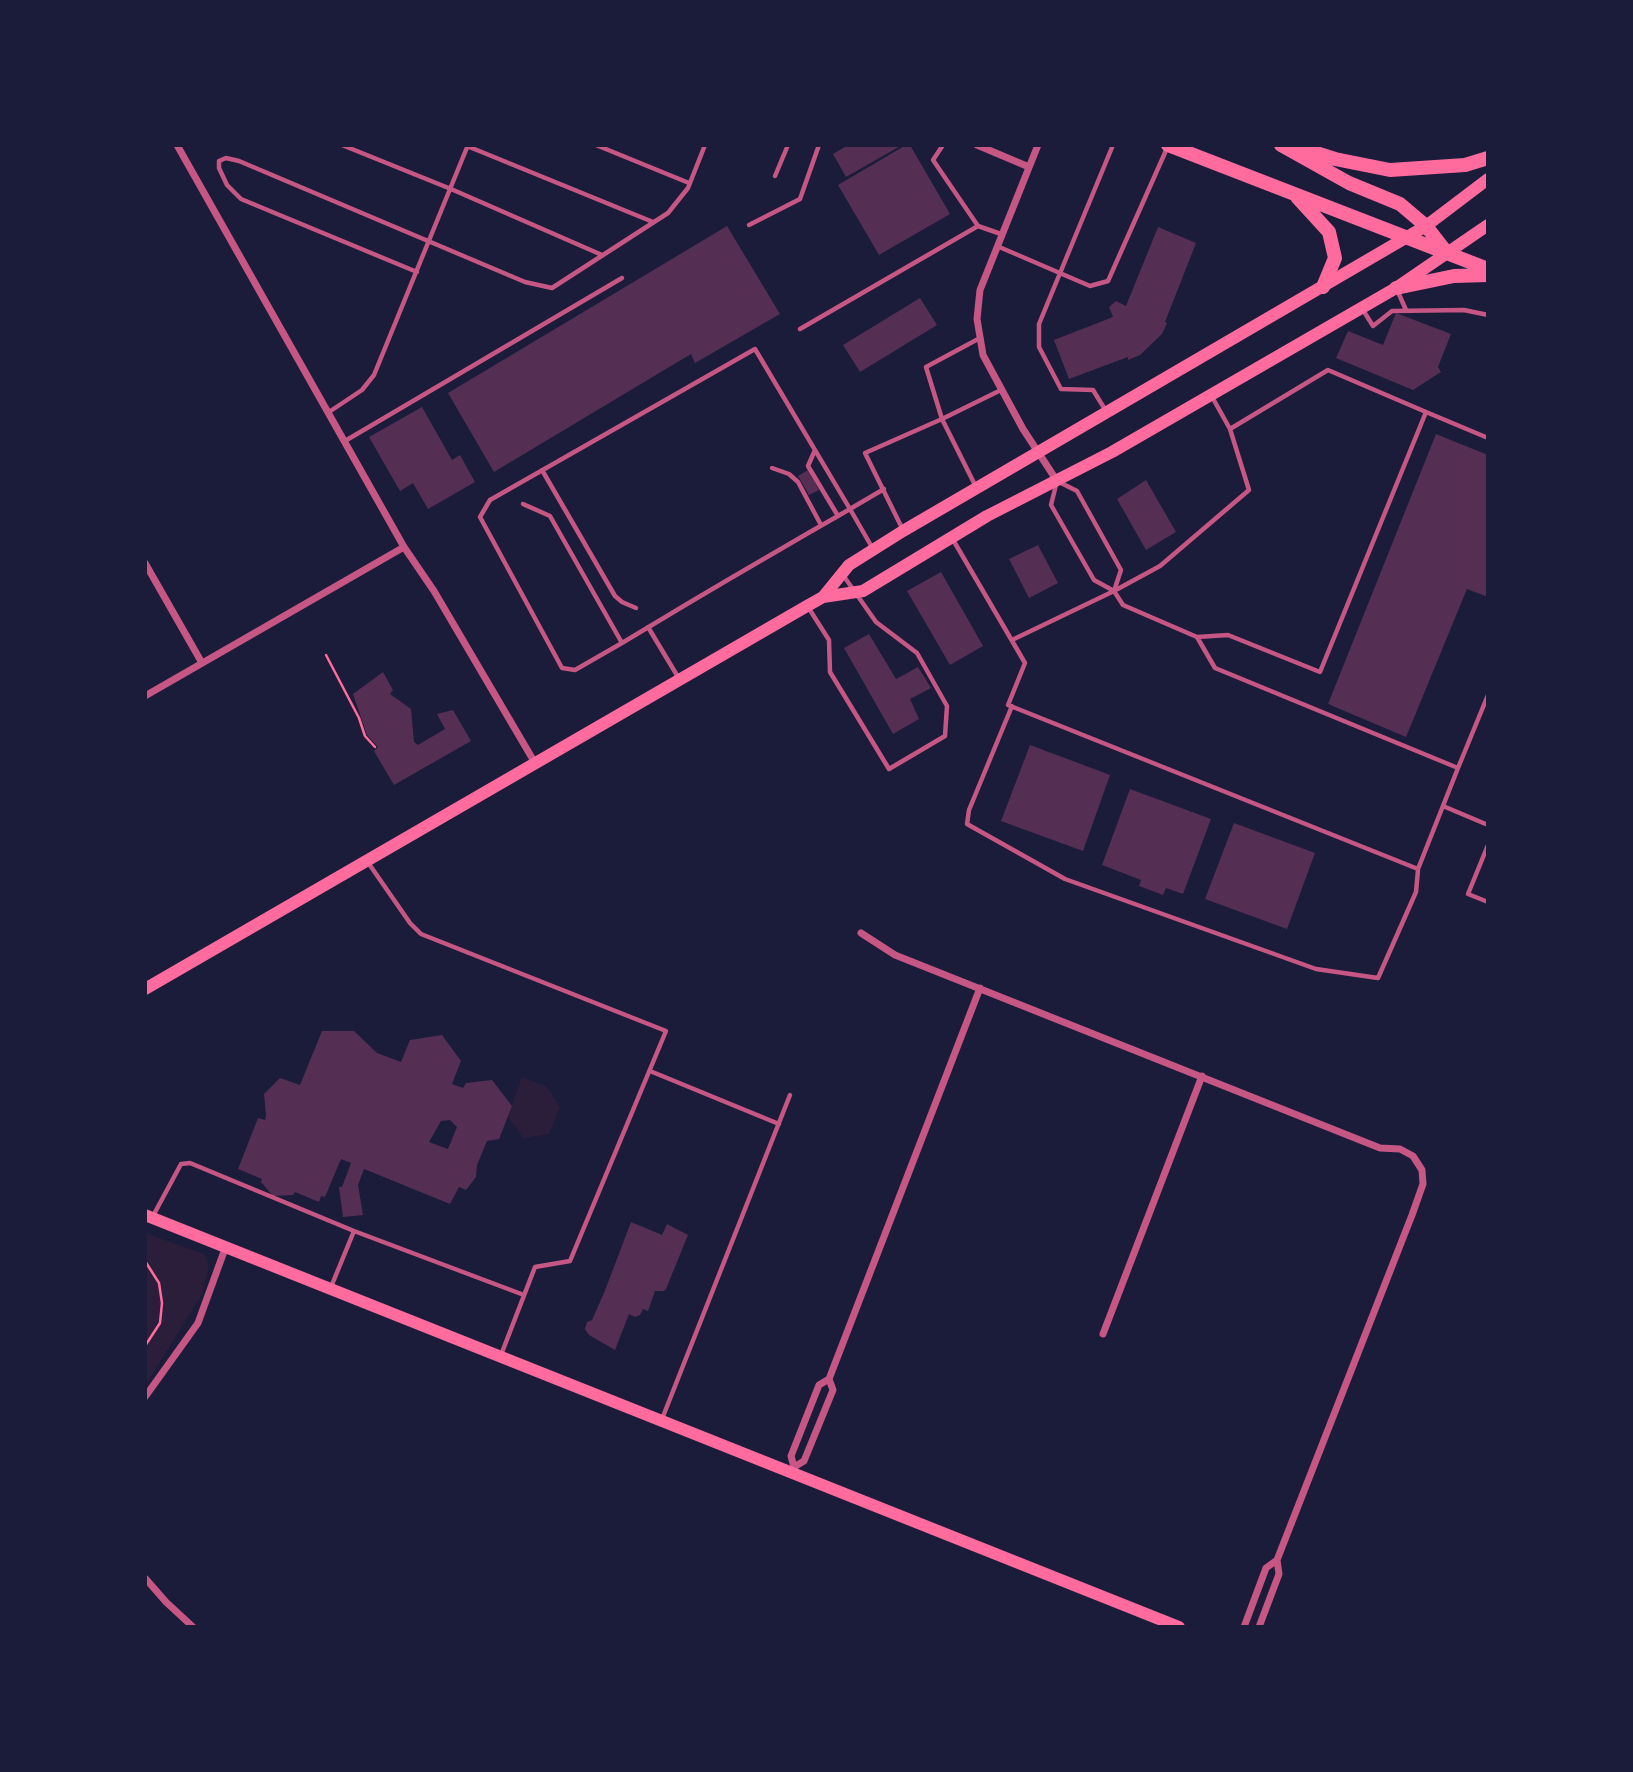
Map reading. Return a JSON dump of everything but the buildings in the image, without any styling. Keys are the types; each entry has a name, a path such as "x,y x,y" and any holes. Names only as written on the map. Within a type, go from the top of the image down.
{"main road":[{"path":"1168,145 1488,269"},
{"path":"1281,145 1349,183 1400,204 1426,226 1448,254"},
{"path":"1291,145 1335,159 1390,170 1465,165 1488,158"},
{"path":"823,597 849,565 903,531 1426,226 1488,179"},
{"path":"1294,194 1329,232 1335,258 1323,287"},
{"path":"145,989 823,597 863,591 987,516 1057,481 1211,394 1396,288 1488,225"},
{"path":"1396,288 1454,276 1488,275"},
{"path":"149,1216 661,1420 793,1469 1179,1627"}],"street":[{"path":"177,145 404,547 434,592 535,763"},
{"path":"976,145 1029,167"},
{"path":"1038,145 980,289 977,318 983,355 1000,390 1057,481"},
{"path":"145,696 404,547"},
{"path":"145,564 202,663"},
{"path":"861,933 895,955 1380,1147 1400,1149 1413,1156 1422,1170 1423,1184 1412,1215 1277,1560 1279,1574 1259,1627"},
{"path":"830,1379 819,1385 814,1397 790,1456 793,1469 804,1461 833,1390 830,1379 980,988"},
{"path":"1103,1334 1202,1076"},
{"path":"145,1397 198,1323 226,1246"},
{"path":"1244,1627 1266,1567 1277,1560"},
{"path":"145,1578 193,1627"}],"lane":[{"path":"342,145 602,255"},
{"path":"329,412 362,390 374,375 468,145 653,222"},
{"path":"596,145 689,183"},
{"path":"417,272 241,199 227,185 219,161 226,158 239,160 525,282 552,288 668,213 689,183 705,145"},
{"path":"775,176 788,145"},
{"path":"749,225 800,199 819,145"},
{"path":"943,145 933,160 978,226 1001,234"},
{"path":"1106,412 1093,390 1061,390 1039,347 1039,324 1113,145"},
{"path":"996,245 1090,286 1108,281 1168,145"},
{"path":"800,329 978,226"},
{"path":"345,441 622,278"},
{"path":"1396,288 1406,310"},
{"path":"1362,307 1373,326 1392,311 1464,310 1488,315"},
{"path":"976,488 942,419 926,368 980,338"},
{"path":"874,550 850,509 815,449 755,348 490,500 480,517 562,668 575,670 622,643 648,627 822,525 838,516 850,509 884,489"},
{"path":"1230,429 1328,370 1488,438"},
{"path":"903,531 865,453 1000,390"},
{"path":"1012,640 1160,566 1249,490 1230,429 1211,394"},
{"path":"1114,591 1121,570 1077,492 1057,481 1051,505 1094,580 1114,591 1123,605 1197,637 1228,635 1320,672 1426,412"},
{"path":"815,449 807,466 838,516"},
{"path":"772,467 789,474 798,482 822,525"},
{"path":"542,470 615,596 636,608"},
{"path":"523,504 550,516 622,643"},
{"path":"951,537 1025,663 1008,705 1418,869"},
{"path":"807,606 829,640 831,672 889,769 945,736 947,706 917,653 876,622 842,573"},
{"path":"648,627 680,680"},
{"path":"1197,637 1215,668 1458,768"},
{"path":"1012,706 969,810 967,824 1065,879 1316,970 1378,978 1416,892 1418,869 1488,695"},
{"path":"1443,806 1488,825"},
{"path":"1488,845 1468,894 1488,902"},
{"path":"367,860 410,923 421,934 666,1031 570,1261 535,1268 501,1355"},
{"path":"650,1071 779,1124"},
{"path":"661,1420 790,1094"},
{"path":"149,1216 181,1164 190,1163 354,1231 523,1295"},
{"path":"331,1287 354,1231"}],"path":[{"path":"326,655 359,718 365,736 375,747"},
{"path":"145,1261 159,1283 163,1303 160,1323 145,1346"}],"shaded area":[{"path":"522,1077 546,1086 560,1107 549,1134 523,1138 508,1116"},
{"path":"145,1233 204,1254 209,1267 201,1296 145,1386"}]}
